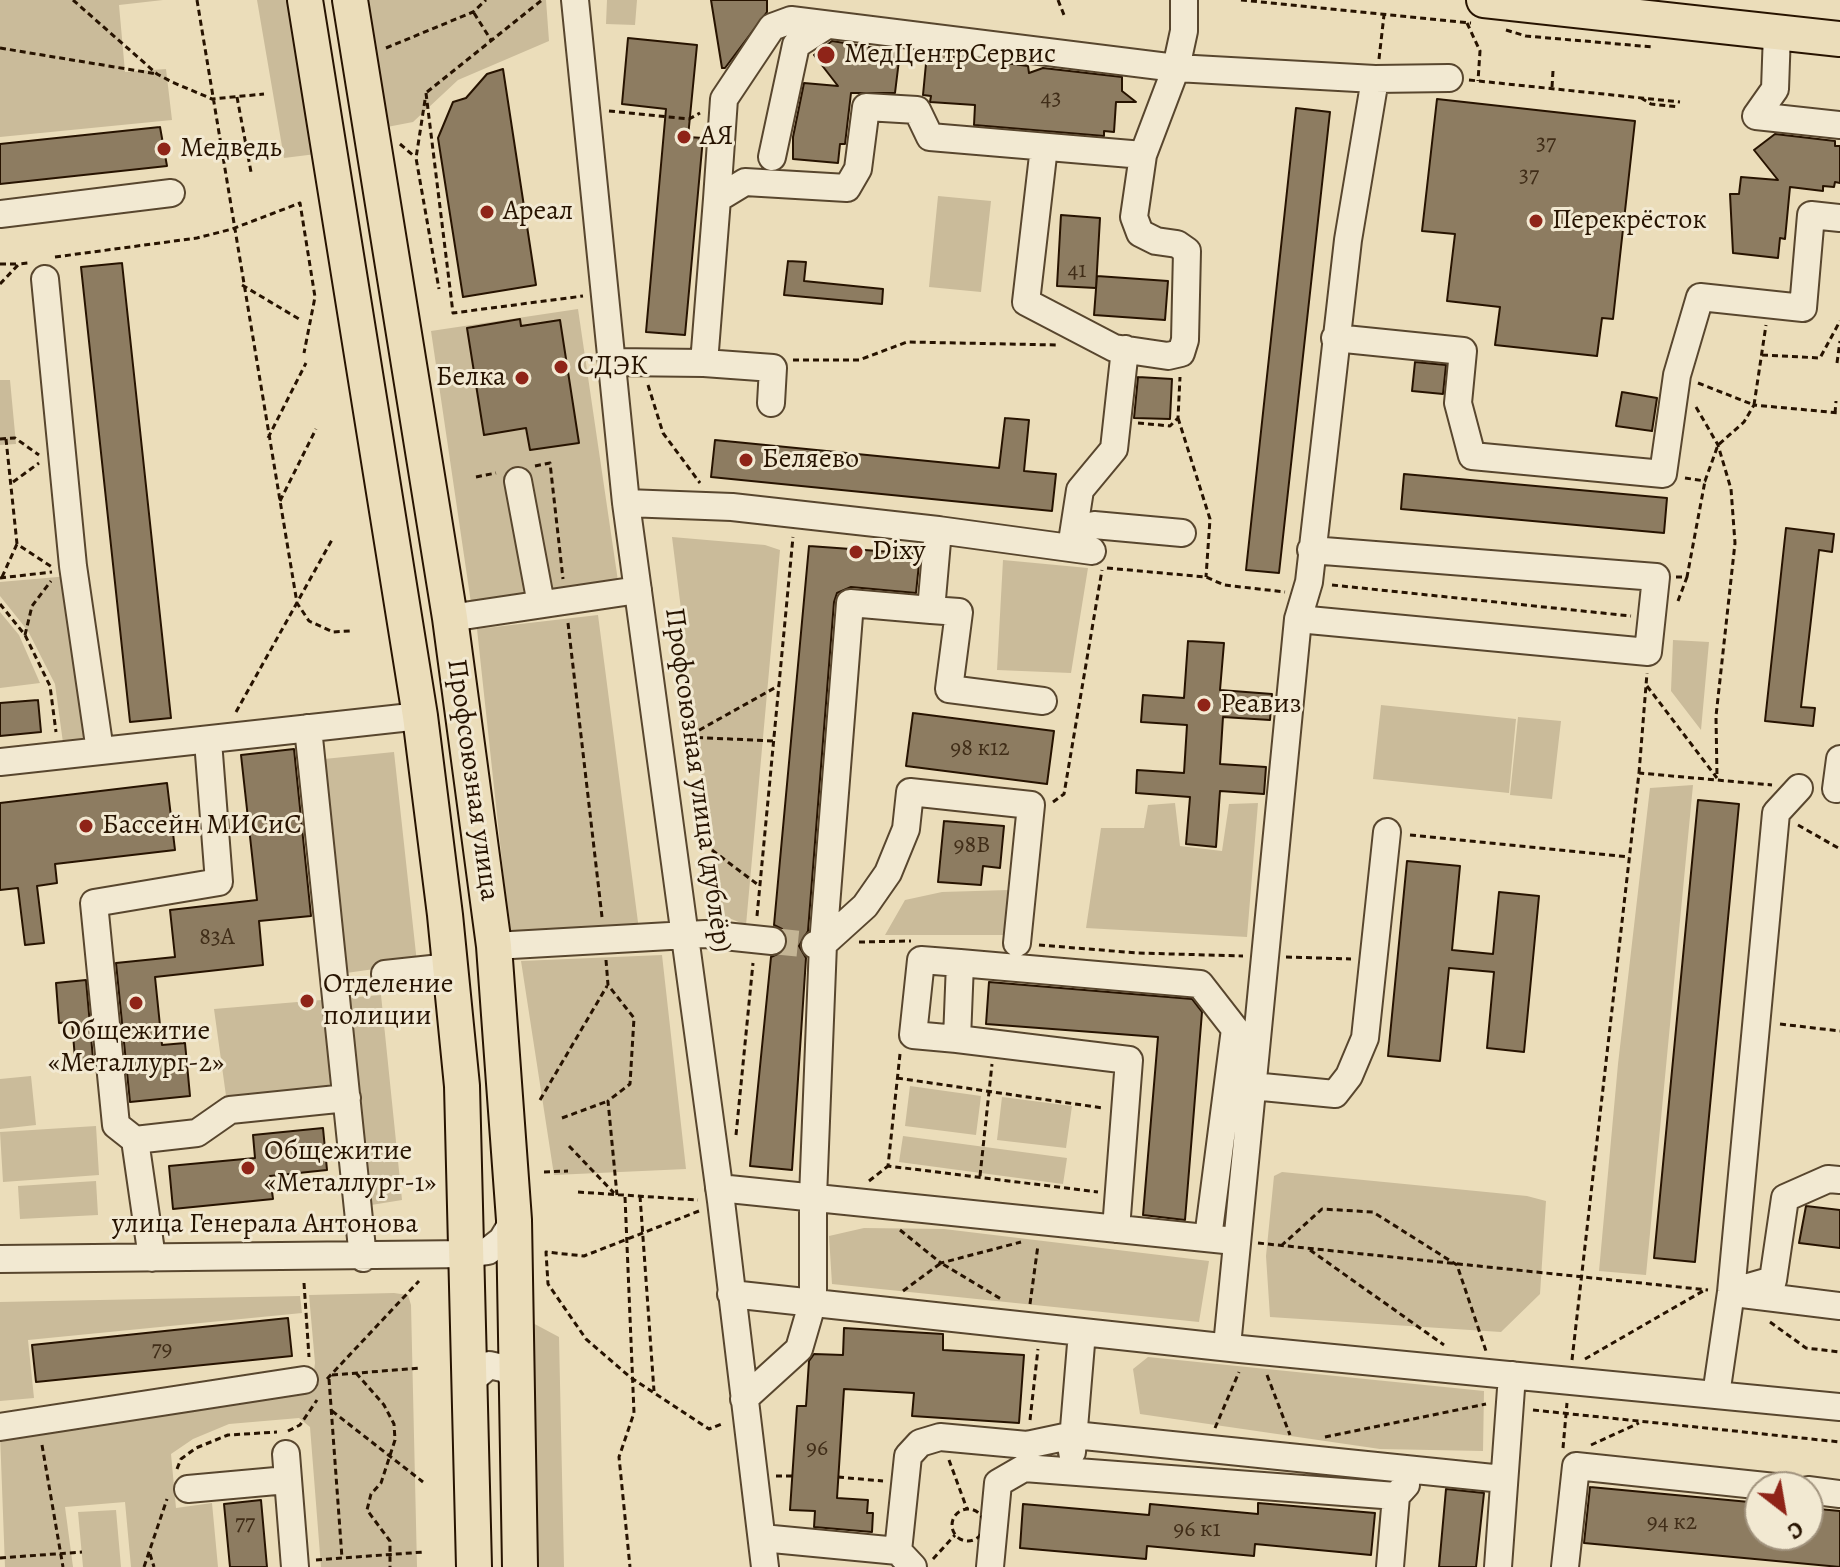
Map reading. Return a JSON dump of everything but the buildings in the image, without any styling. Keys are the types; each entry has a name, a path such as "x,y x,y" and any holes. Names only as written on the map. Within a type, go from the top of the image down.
{"main road":[{"name":"Профсоюзная улица","path":"305,0 420,716 450,967 462,1086 474,1567"},
{"name":"Профсоюзная улица","path":"350,0 450,618 494,946 514,1220 520,1567"},
{"path":"1475,11 1602,6 1777,33 1840,39"}],"street":[{"name":"Профсоюзная улица (дублёр)","path":"575,0 604,293 622,361 626,503 720,1194 765,1567"},
{"path":"1044,147 1026,302 1089,335 1125,349 1168,356 1181,353 1185,340 1187,251 1177,244 1156,241 1140,233 1134,217 1143,155 1176,68 1184,31 1184,0"},
{"path":"704,363 724,99 772,27 791,20 824,27 1176,68 1375,79 1449,78"},
{"path":"772,157 796,45 824,27"},
{"path":"1777,33 1775,89 1756,116 1840,125"},
{"path":"1234,1357 1237,1241 1298,619 1309,582 1335,338 1375,79"},
{"path":"717,199 745,182 847,188 858,169 866,107 917,110 930,137 1143,155"},
{"path":"0,214 171,193"},
{"path":"1335,338 1463,351 1458,403 1472,456 1663,474 1677,375 1700,297 1803,308 1811,215 1840,218"},
{"path":"41,267 73,566 100,751"},
{"path":"1085,551 1080,490 1114,449 1125,349"},
{"path":"622,361 773,368 771,403"},
{"path":"520,473 553,603"},
{"path":"626,503 796,513 1085,551"},
{"path":"1085,551 1094,525 1182,533"},
{"path":"931,610 938,530"},
{"path":"1298,619 1648,652 1656,577 1311,550"},
{"path":"450,618 638,590"},
{"path":"746,1409 799,1349 813,1301 817,945 850,603 959,612 949,689 1043,701"},
{"path":"0,762 420,716"},
{"path":"324,725 347,1098 363,1258"},
{"path":"152,1258 135,1140 116,1125 94,903 219,882 215,740"},
{"path":"1716,1395 1718,1291 1757,1021 1776,813 1821,788 1840,759"},
{"path":"817,945 865,906 888,873 906,829 910,792 1031,805 1017,943"},
{"path":"1252,1086 1335,1094 1349,1076 1365,1038 1387,832"},
{"path":"494,946 705,934 763,940"},
{"path":"1116,1229 1129,1060 913,1035 921,960 1200,984 1235,1029 1208,1238"},
{"path":"957,1039 960,963"},
{"path":"385,974 450,967"},
{"path":"135,1140 197,1133 230,1110 347,1098"},
{"path":"1773,1280 1785,1198 1828,1179 1840,1180"},
{"path":"720,1194 813,1197 1237,1241"},
{"name":"улица Генерала Антонова","path":"0,1259 363,1258 468,1254 488,1251 502,1240 514,1220"},
{"path":"1718,1291 1773,1280 1840,1288"},
{"path":"1718,1291 1840,1306"},
{"path":"731,1294 1082,1332 1234,1357 1512,1375 1840,1407"},
{"path":"1071,1471 1082,1332"},
{"path":"469,1388 474,1378 489,1365 507,1369 518,1386"},
{"path":"1498,1567 1512,1375"},
{"path":"0,1427 317,1378"},
{"path":"762,1538 906,1559 903,1482 908,1456 920,1443 940,1437 1027,1445 1074,1435 1503,1479"},
{"path":"286,1454 295,1567"},
{"path":"1565,1567 1576,1466 1744,1484"},
{"path":"990,1567 998,1483 1024,1468 1396,1496"},
{"path":"1390,1567 1396,1496 1420,1470"},
{"path":"177,1484 287,1480"}],"path":[{"path":"73,0 157,74"},
{"path":"197,0 232,229 297,603 309,621 333,632 350,631"},
{"path":"383,49 473,12 486,0"},
{"path":"439,289 416,158 426,93 542,0"},
{"path":"1058,0 1064,15"},
{"path":"1241,0 1384,15 1375,79"},
{"path":"1475,11 1480,51 1478,81"},
{"path":"473,12 491,40"},
{"path":"0,48 157,74 212,99 264,94"},
{"path":"1552,89 1553,71"},
{"path":"1449,78 1680,104"},
{"path":"426,93 453,313 604,293"},
{"path":"237,97 251,172"},
{"path":"609,111 689,119 724,99"},
{"path":"398,142 416,158"},
{"path":"0,264 41,267 197,238 232,229 300,203 315,297 304,353"},
{"path":"0,284 19,264"},
{"path":"242,285 299,319"},
{"path":"1656,577 1687,577 1705,481 1718,445 1744,422 1754,405 1769,306"},
{"path":"1761,355 1820,358 1840,321"},
{"path":"773,368 797,359 859,360 907,342 1078,346 1089,335"},
{"path":"1837,363 1840,341"},
{"path":"1181,353 1178,418 1210,519 1206,577"},
{"path":"622,361 646,379 663,433 701,484"},
{"path":"268,438 306,363"},
{"path":"1677,375 1754,405 1837,413 1836,401"},
{"path":"1677,375 1718,445 1731,489 1735,543 1716,716 1717,778"},
{"path":"1117,421 1170,426 1178,418"},
{"path":"279,502 316,429"},
{"path":"1,578 17,544 3,439 15,438 44,459 11,484"},
{"path":"476,477 520,473 550,463 553,603 605,939 608,985 540,1100"},
{"path":"1663,474 1705,481"},
{"path":"735,1148 763,940 758,885 796,513"},
{"path":"215,740 333,538"},
{"path":"17,544 58,571"},
{"path":"1031,805 1048,806 1064,794 1085,551 1206,577 1224,585 1294,593 1309,582 1652,619"},
{"path":"1,578 58,571"},
{"path":"25,635 32,606 58,571"},
{"path":"0,604 25,635 50,686 60,756"},
{"path":"1648,652 1639,773 1571,1366 1718,1291"},
{"path":"773,741 687,737 778,686"},
{"path":"1647,686 1717,778"},
{"path":"1639,773 1821,788"},
{"path":"1776,813 1840,849"},
{"path":"1387,832 1629,857"},
{"path":"696,838 758,885"},
{"path":"1291,958 1374,960"},
{"path":"562,1118 608,1101 630,1084 634,1018 608,985"},
{"path":"1757,1021 1840,1031"},
{"path":"913,1035 901,1049 888,1166 1119,1194"},
{"path":"980,1177 994,1045"},
{"path":"897,1078 1125,1111"},
{"path":"608,1101 615,1195"},
{"path":"569,1146 615,1195 625,1197"},
{"path":"544,1172 568,1171"},
{"path":"578,1192 625,1197 720,1194"},
{"path":"720,1194 642,1234 584,1256 546,1252 548,1284 586,1339 630,1377 709,1429 746,1409"},
{"path":"640,1196 654,1391"},
{"path":"625,1197 630,1377 634,1413 619,1457 630,1567"},
{"path":"1281,1246 1322,1209 1373,1212 1457,1265 1487,1357"},
{"path":"1028,1316 1039,1238"},
{"path":"1237,1241 1582,1280 1718,1291"},
{"path":"1308,1249 1456,1353"},
{"path":"903,1291 941,1263 1003,1301"},
{"path":"144,1567 177,1484 181,1459 228,1435 291,1430 300,1425 311,1412 317,1378 419,1281"},
{"path":"304,1283 310,1365 332,1411 342,1558"},
{"path":"1769,1320 1806,1348 1840,1352"},
{"path":"1027,1445 1039,1339"},
{"path":"1207,1449 1234,1357"},
{"path":"317,1378 421,1368"},
{"path":"1265,1370 1300,1458"},
{"path":"356,1373 384,1405 394,1424 395,1440 381,1483 371,1494 367,1510 390,1541 390,1567"},
{"path":"1562,1458 1569,1382"},
{"path":"1323,1438 1482,1404 1840,1442"},
{"path":"332,1411 423,1482"},
{"path":"37,1420 63,1567"},
{"path":"1589,1446 1641,1422"},
{"path":"940,1437 967,1509 981,1514 984,1530 971,1542 955,1535"},
{"path":"765,1476 792,1476"},
{"path":"838,1477 903,1482"},
{"path":"955,1535 953,1519 967,1509"},
{"path":"925,1567 955,1535"},
{"path":"0,1558 82,1552"},
{"path":"329,1559 424,1552"},
{"path":"150,1554 154,1567"}],"shaded area":[{"path":"0,0 163,0 119,5 125,72 166,69 172,120 0,137"},
{"path":"257,0 291,0 316,154 284,158"},
{"path":"366,0 546,0 549,41 458,80 413,122 387,127"},
{"path":"607,0 637,0 635,25 606,24"},
{"path":"938,196 991,201 981,292 929,287"},
{"path":"578,309 618,581 471,603 431,331"},
{"path":"0,380 10,380 16,444 0,445"},
{"path":"672,537 765,545 780,550 746,925 719,914"},
{"path":"1003,560 1088,568 1071,673 997,670"},
{"path":"69,576 94,746 64,750 55,684 28,631 0,596 0,582"},
{"path":"0,612 19,635 40,683 0,688"},
{"path":"598,615 639,930 510,936 477,629"},
{"path":"1673,640 1709,642 1701,730 1671,691"},
{"path":"1381,705 1516,719 1509,793 1373,779"},
{"path":"1518,717 1561,721 1552,799 1510,795"},
{"path":"394,752 417,963 339,974 324,759"},
{"path":"1693,785 1646,1275 1599,1271 1618,1064 1650,788"},
{"path":"1175,803 1180,846 1222,851 1229,804 1258,803 1247,937 1086,928 1101,828 1144,828 1148,805"},
{"path":"1009,890 1009,935 885,935 905,900 942,892"},
{"path":"662,955 686,1169 554,1175 521,961"},
{"path":"381,995 402,1200 365,1206 351,1087 227,1103 214,1009"},
{"path":"31,1076 36,1125 0,1129 0,1079"},
{"path":"910,1086 981,1096 976,1135 905,1126"},
{"path":"1002,1097 1072,1106 1066,1148 997,1140"},
{"path":"96,1126 99,1175 3,1182 0,1132"},
{"path":"903,1136 1067,1158 1063,1184 899,1162"},
{"path":"1282,1172 1527,1196 1546,1201 1540,1294 1501,1332 1270,1317 1266,1256 1274,1176"},
{"path":"96,1181 98,1215 20,1219 18,1186"},
{"path":"864,1228 944,1229 1209,1261 1199,1322 832,1284 829,1236"},
{"path":"309,1295 408,1295 411,1305 417,1567 321,1567 310,1427 299,1418 229,1424 193,1439 171,1454 176,1508 212,1503 218,1567 131,1567 125,1502 65,1507 73,1567 5,1567 0,1434 312,1387 315,1363"},
{"path":"300,1296 302,1313 28,1340 34,1398 0,1401 0,1302"},
{"path":"529,1321 559,1337 564,1567 532,1567"},
{"path":"1148,1357 1484,1391 1483,1451 1380,1449 1140,1414 1133,1369"},
{"path":"116,1510 121,1567 83,1567 78,1512"}],"tunnel":[{"path":"772,941 812,945"}],"place":[{"name":"МедЦентрСервис","path":"826,55"},
{"name":"АЯ","path":"684,137"},
{"name":"Медведь","path":"164,149"},
{"name":"Ареал","path":"487,212"},
{"name":"Перекрёсток","path":"1536,221"},
{"name":"СДЭК","path":"561,367"},
{"name":"Белка","path":"522,378"},
{"name":"Беляево","path":"746,460"},
{"name":"Dixy","path":"856,552"},
{"name":"Реавиз","path":"1204,705"},
{"name":"Бассейн МИСиС","path":"86,826"},
{"name":"Отделение полиции","path":"307,1001"},
{"name":"Общежитие «Металлург-2»","path":"136,1003"},
{"name":"Общежитие «Металлург-1»","path":"248,1168"}]}
